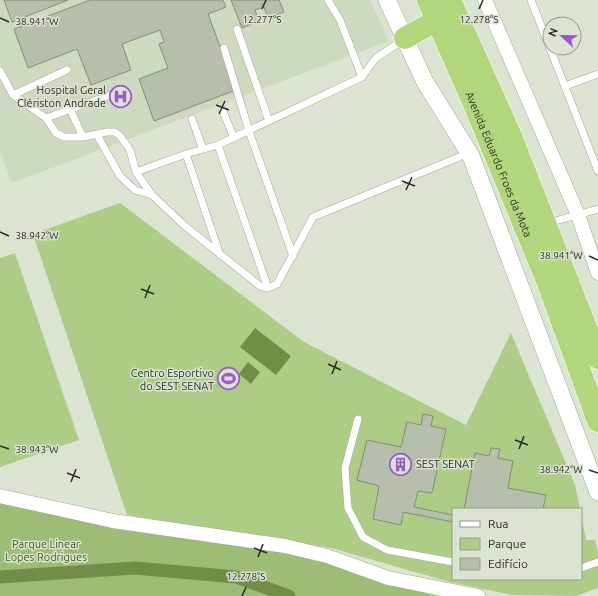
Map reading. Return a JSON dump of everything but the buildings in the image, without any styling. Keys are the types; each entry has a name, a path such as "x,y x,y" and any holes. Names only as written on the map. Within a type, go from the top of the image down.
{"highway":[{"name":"Avenida Eduardo Froes da Mota","path":"428,0 474,104 546,278 598,421"},
{"name":"Avenida Eduardo Froes da Mota","path":"450,0 508,129 598,358"},
{"path":"405,38 437,20"}],"street":[{"path":"387,0 425,82 469,152 561,390 598,492"},
{"path":"485,0 578,215 598,273"},
{"path":"0,496 113,521 285,546 327,556 388,578 478,596"}],"lane":[{"path":"328,0 340,20 362,77"},
{"path":"531,0 598,171"},
{"path":"237,29 269,122"},
{"path":"136,172 186,154 218,145 362,77 376,58 405,38"},
{"path":"224,48 249,131 293,256"},
{"path":"13,94 67,70"},
{"path":"0,71 13,94 46,118 56,133 64,137 83,137 107,132 115,132 120,136 130,150 136,172 152,196 220,255 260,286 268,288 277,284 313,217 469,152"},
{"path":"565,86 598,74"},
{"path":"46,118 116,93"},
{"path":"70,109 83,137"},
{"path":"222,109 234,138"},
{"path":"192,119 203,149"},
{"path":"97,135 120,176 135,190 152,196"},
{"path":"218,145 268,288"},
{"path":"186,154 220,255"},
{"path":"546,224 598,209"},
{"path":"358,419 345,468 348,508 363,537 387,550 452,562"},
{"path":"582,568 598,562"}],"shaded area":[{"name":"Hospital Geral Clériston Andrade","path":"0,0 370,0 389,41 12,183 0,152"},
{"path":"255,328 291,356 276,375 240,347"},
{"path":"248,362 260,372 251,384 239,374"}],"green space":[{"name":"Centro Esportivo do SEST SENAT","path":"120,203 304,342 466,425 511,333 575,485 580,508 452,508 452,580 582,580 582,519 586,540 595,540 598,553 598,588 576,596 512,595 450,582 331,548 127,515 33,234"},
{"path":"15,253 79,440 0,467 0,258"},
{"name":"Parque Linear Lopes Rodrigues","path":"0,495 290,548 394,585 437,596 0,596"}],"waterway":[{"path":"0,577 135,568 236,577 289,596"}],"place":[{"name":"Hospital Geral Clériston Andrade","path":"121,96"},
{"name":"Centro Esportivo do SEST SENAT","path":"229,379"},
{"name":"SEST SENAT","path":"400,464"}]}
